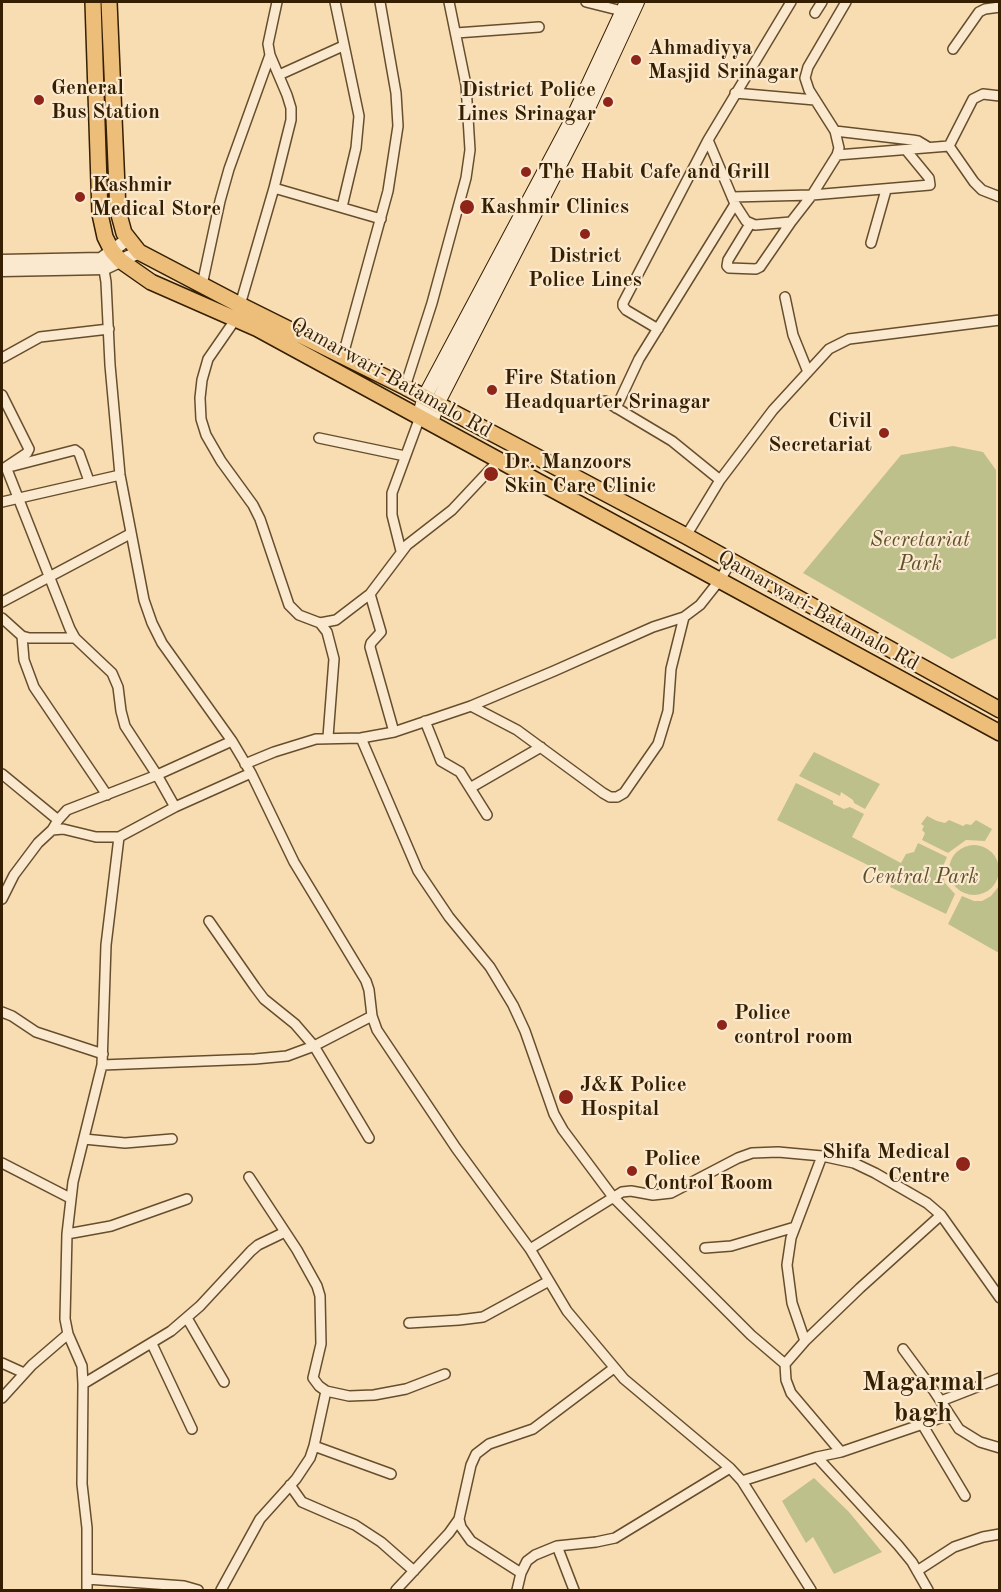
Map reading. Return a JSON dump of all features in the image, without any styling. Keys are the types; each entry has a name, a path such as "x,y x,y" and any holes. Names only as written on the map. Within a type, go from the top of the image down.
{"main road":[{"path":"93,2 100,214 110,260"},
{"path":"108,2 118,211 124,233 139,252 203,285 237,313"},
{"path":"431,401 582,121 637,2"},
{"path":"425,420 431,401 573,118 625,6"},
{"name":"Qamarwari-Batamalo Rd","path":"110,260 151,282 343,355 686,536 999,710"},
{"name":"Qamarwari-Batamalo Rd","path":"237,313 275,338 498,461 999,733"}],"street":[{"path":"277,2 268,44 270,55 291,108 291,120 274,188 237,313 208,359 202,380 201,419 206,435 221,461 253,505 260,519 289,605 299,615 320,623 327,632 334,659 328,737"},
{"path":"335,2 356,99 359,131 342,207"},
{"path":"343,355 388,191 398,126 396,93 380,2"},
{"path":"405,387 432,303 466,178 470,150 466,84 449,2"},
{"path":"586,2 625,6"},
{"path":"658,329 626,310 623,303 708,140 791,2"},
{"path":"815,14 822,2"},
{"path":"750,224 727,263 729,268 756,269 760,267 812,195 837,155 839,148 835,131 815,100 807,84 806,74 846,2"},
{"path":"953,49 979,12 999,7"},
{"path":"456,33 539,27"},
{"path":"279,75 343,46"},
{"path":"203,285 220,201 270,55"},
{"path":"735,93 815,100"},
{"path":"948,146 973,99 983,94 999,96"},
{"path":"835,131 918,141 928,147"},
{"path":"708,140 742,217 750,224 791,222"},
{"path":"837,155 948,146"},
{"path":"948,146 982,190 999,196"},
{"path":"734,200 930,185 929,178 906,150"},
{"path":"274,188 381,219"},
{"path":"872,243 886,190"},
{"path":"616,408 639,359 734,200"},
{"path":"128,239 110,260 110,365 120,475 144,600 152,623 174,662 232,741 251,773 294,862 366,981 372,1016 377,1030 456,1148 530,1249 567,1311 614,1368 730,1468 742,1481 811,1590"},
{"path":"2,270 110,260 139,252"},
{"path":"2,261 110,260"},
{"path":"785,297 793,335 808,372"},
{"path":"686,536 720,480 773,410 829,349 849,339 999,320"},
{"path":"2,358 40,337 109,329"},
{"path":"2,395 29,449 27,453 4,468"},
{"path":"605,401 672,441 720,480"},
{"path":"401,551 391,505 396,480 405,456 425,420"},
{"path":"319,438 405,456"},
{"path":"4,468 75,450 79,453 89,481"},
{"path":"320,623 336,620 370,594 401,551 452,510 498,461"},
{"path":"4,468 75,638 112,673 118,687 125,726 175,807"},
{"path":"2,502 120,475"},
{"path":"2,602 130,534"},
{"path":"245,764 303,742 328,737 361,738 394,732 471,706 653,627 684,616 700,605 731,562"},
{"path":"370,594 381,632 370,647 394,732"},
{"path":"471,706 499,719 542,747 610,797 617,797 624,793 652,754 664,726 668,711 671,669 684,616"},
{"path":"2,618 22,636 35,640 75,638"},
{"path":"22,636 24,660 34,687 107,795"},
{"path":"424,721 441,760 459,772 487,815"},
{"path":"361,738 418,871 449,917 501,984 525,1030 554,1114 575,1148 613,1197 751,1335 785,1364"},
{"path":"2,898 14,875 67,810 157,775 232,741"},
{"path":"470,788 542,747"},
{"path":"52,830 107,838 119,837 175,807 251,773"},
{"path":"2,774 58,820"},
{"path":"87,1590 87,1528 82,1484 82,1366 69,1334 64,1307 67,1233 70,1198 102,1060 107,927 119,837"},
{"path":"209,921 264,999 295,1024 314,1046 369,1138"},
{"path":"2,1012 36,1032 102,1060 273,1059 314,1046 372,1016"},
{"path":"84,1139 125,1143 172,1139"},
{"path":"530,1249 622,1192 631,1191 653,1195 671,1193 738,1158 752,1154 778,1152 822,1156 854,1163 875,1173 912,1192 941,1215 999,1298"},
{"path":"805,1341 789,1288 788,1252 822,1156"},
{"path":"2,1163 70,1198"},
{"path":"249,1177 317,1286 320,1296 321,1344 313,1378 319,1386 326,1391 349,1396 374,1395 406,1389 445,1374"},
{"path":"67,1233 111,1226 187,1199"},
{"path":"841,1452 791,1393 786,1380 785,1364 805,1341 860,1288 941,1215"},
{"path":"705,1248 731,1246 795,1227"},
{"path":"83,1384 152,1344 188,1318 251,1251 258,1245 285,1232"},
{"path":"409,1323 483,1317 549,1281"},
{"path":"188,1318 224,1382"},
{"path":"2,1398 24,1373 69,1334"},
{"path":"152,1344 192,1429"},
{"path":"903,1349 949,1415 966,1435 999,1448"},
{"path":"2,1363 24,1373"},
{"path":"521,1573 471,1541 461,1527 459,1519 471,1465 476,1454 489,1443 532,1429 614,1368"},
{"path":"941,1401 999,1378"},
{"path":"221,1590 256,1526 304,1467 315,1446 326,1391"},
{"path":"742,1481 817,1457 841,1452 949,1415"},
{"path":"922,1424 964,1496"},
{"path":"315,1446 391,1474"},
{"path":"817,1457 898,1545 928,1590"},
{"path":"517,1590 527,1561 535,1555 557,1546 615,1538 730,1468"},
{"path":"290,1485 302,1502 356,1525 381,1542 414,1571"},
{"path":"396,1590 459,1519"},
{"path":"917,1571 954,1547 968,1541 999,1534"},
{"path":"557,1546 574,1590"},
{"path":"87,1579 170,1588 191,1587 198,1590"}],"green space":[{"name":"Secretariat Park","path":"953,446 983,452 996,470 996,638 952,659 803,573 901,455"},
{"name":"Central Park","path":"814,752 880,784 865,809 841,792 840,796 799,776"},
{"name":"Central Park","path":"796,783 833,801 833,804 844,809 850,807 864,814 852,837 901,863 906,854 914,852 918,843 947,857 943,876 945,883 955,894 946,914 890,887 894,878 777,820"},
{"name":"Central Park","path":"927,816 937,821 945,823 949,820 963,826 971,825 976,820 992,829 985,841 966,840 948,853 922,840 925,833 922,830 924,826 921,824"},
{"name":"Central Park","path":"969,845 979,845 992,852 999,865 999,875 992,888 979,895 969,895 960,891 953,884 949,875 949,865 953,856 960,849"},
{"name":"Central Park","path":"999,886 999,953 948,924 962,896 974,901 982,901 991,896"},
{"path":"814,1478 849,1512 882,1552 834,1574 813,1537 806,1543 782,1501"}],"place":[{"name":"Ahmadiyya Masjid Srinagar","path":"636,60"},
{"name":"General Bus Station","path":"39,100"},
{"name":"District Police Lines Srinagar","path":"608,102"},
{"name":"The Habit Cafe and Grill","path":"526,172"},
{"name":"Kashmir Medical Store","path":"80,197"},
{"name":"Kashmir Clinics","path":"467,207"},
{"name":"District Police Lines","path":"585,234"},
{"name":"Fire Station Headquarter Srinagar","path":"492,390"},
{"name":"Civil Secretariat","path":"884,433"},
{"name":"Dr. Manzoors Skin Care Clinic","path":"491,474"},
{"name":"Police control room","path":"722,1025"},
{"name":"J&K Police Hospital","path":"566,1097"},
{"name":"Shifa Medical Centre","path":"963,1164"},
{"name":"Police Control Room","path":"632,1171"}],"district":[{"name":"Magarmal bagh","path":"923,1398"}]}
